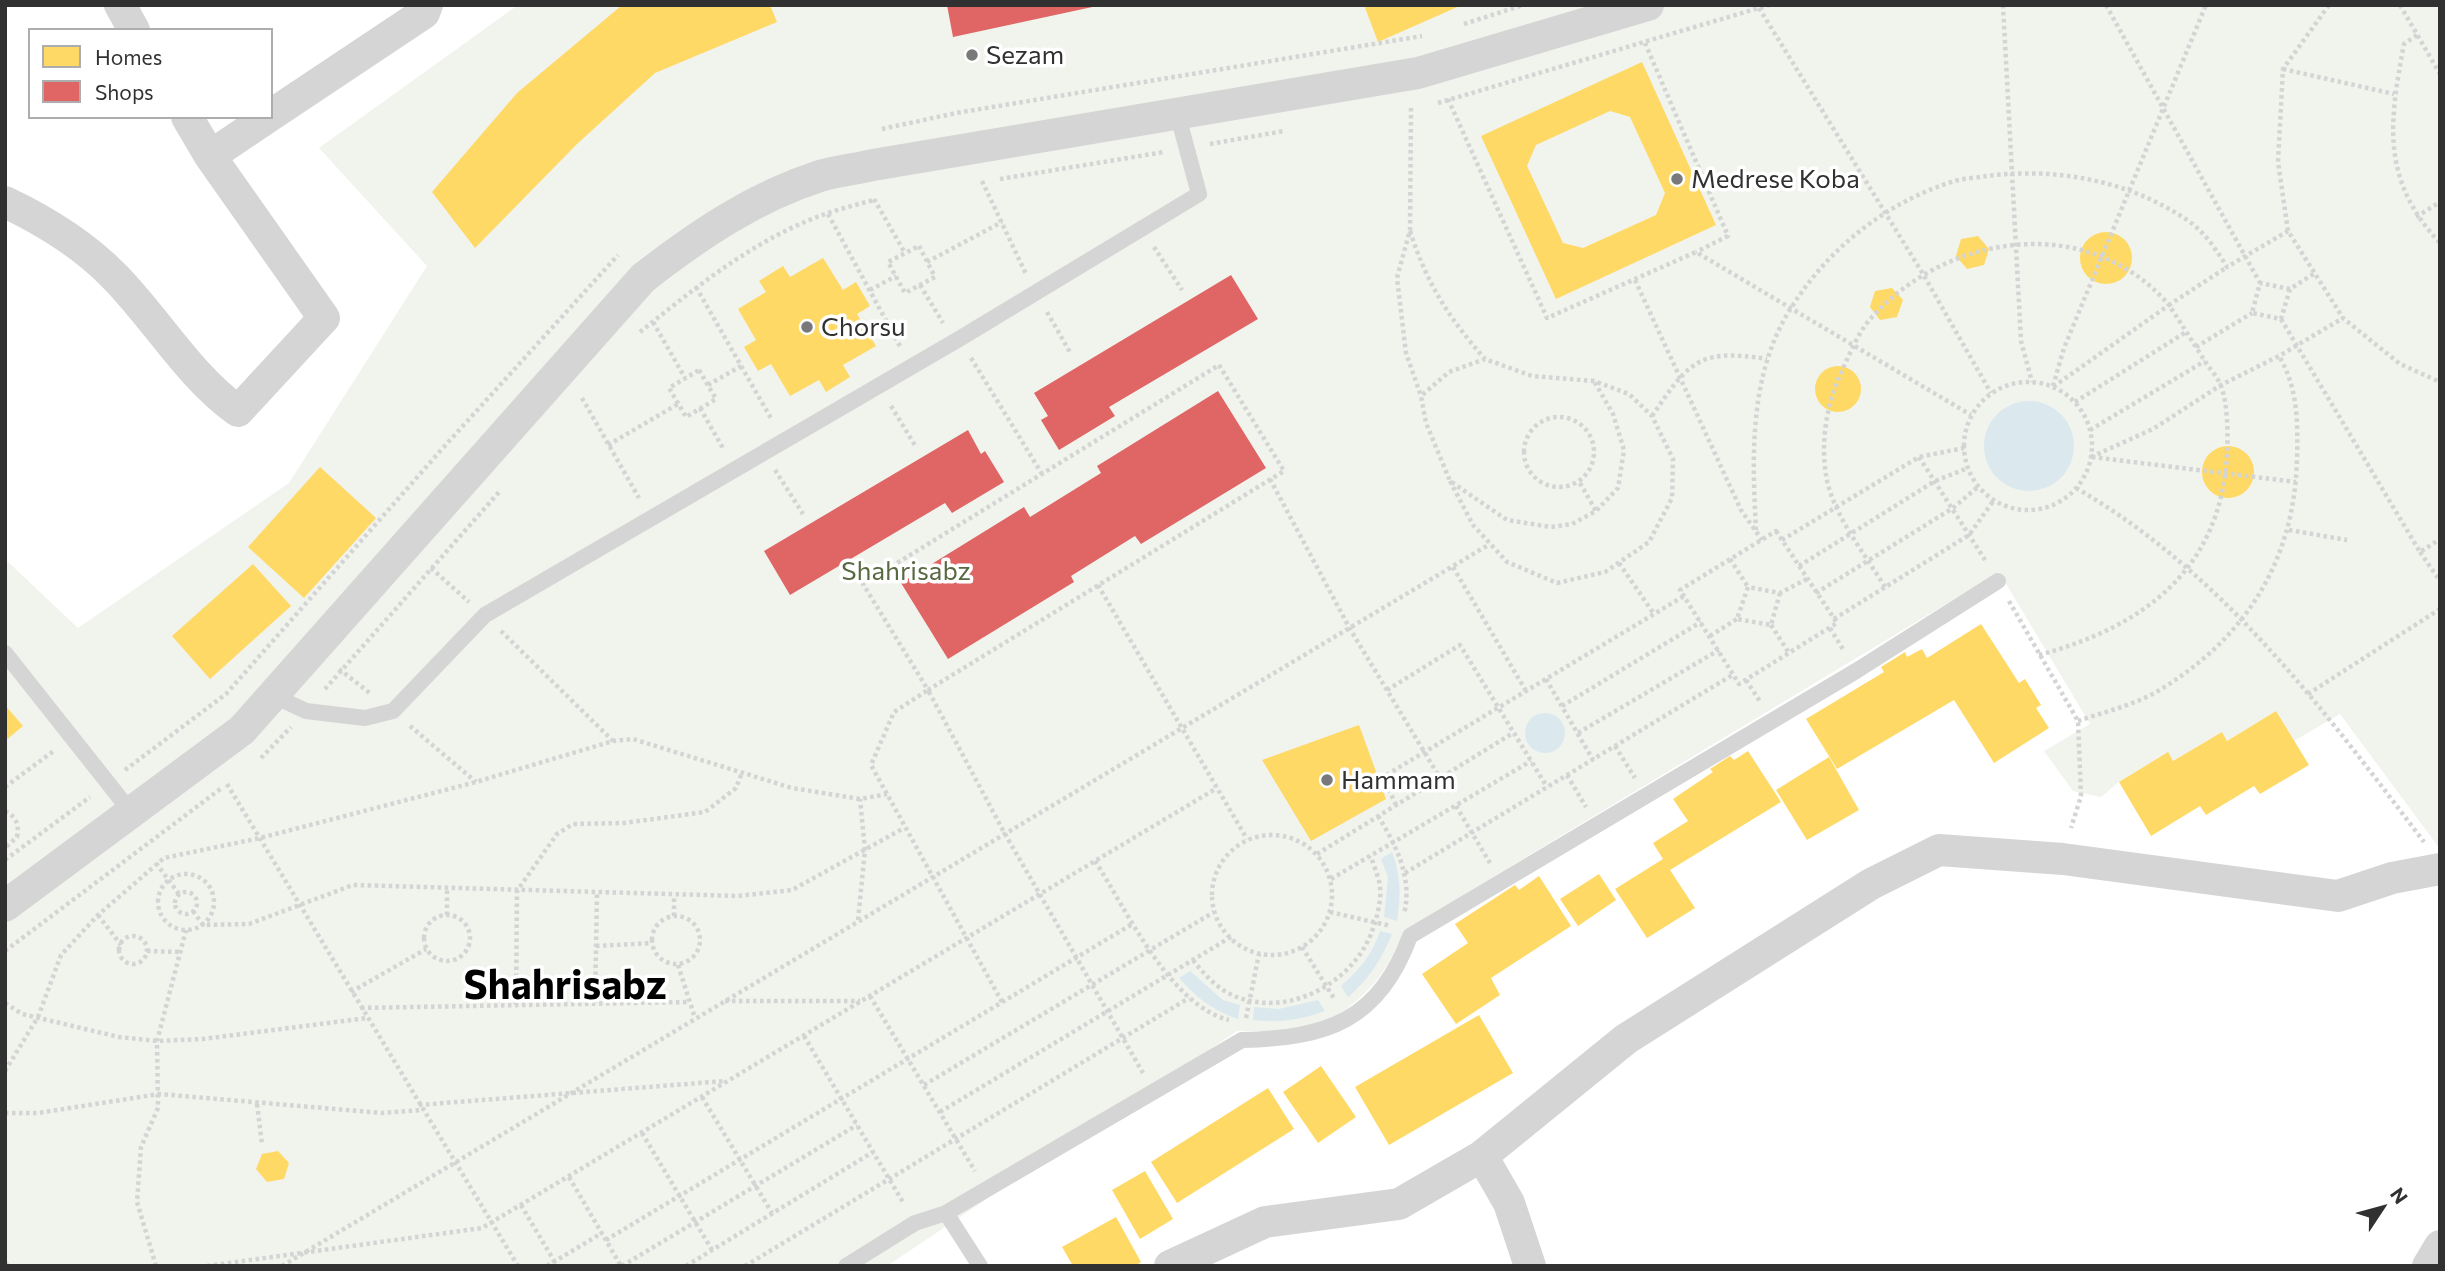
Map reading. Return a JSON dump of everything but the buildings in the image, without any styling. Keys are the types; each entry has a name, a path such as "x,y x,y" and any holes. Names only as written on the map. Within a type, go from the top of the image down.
{"street":[{"path":"120,5 133,28"},
{"path":"273,114 424,13 427,5"},
{"path":"5,906 242,730 643,278 694,238 748,206 820,176 1178,116 1433,68 1642,7"},
{"path":"5,202 48,223 114,276 211,392 238,411 324,318 210,156 188,119"},
{"path":"210,156 266,119"},
{"path":"1170,1266 1265,1222 1399,1204 1482,1156 1626,1039 1894,873 1939,850 2063,859 2338,895 2436,861"},
{"path":"1482,1156 1509,1203 1530,1266"},
{"path":"2428,1266 2440,1246"}],"lane":[{"path":"274,696 306,711 365,719 393,711 485,615 649,517 957,340 1199,194 1178,116"},
{"path":"846,1266 915,1223 946,1213 1154,1092 1243,1032 1282,1039 1316,1033 1347,1019 1382,991 1399,965 1405,932 1501,882 1998,581"},
{"path":"5,653 131,812"},
{"path":"946,1213 980,1266"}],"path":[{"path":"1460,25 1523,5"},
{"path":"1436,103 1645,44 1769,5"},
{"path":"2003,5 2021,341 2032,382"},
{"path":"2106,5 2260,283 2252,313 2196,348"},
{"path":"2053,387 2064,348 2206,5"},
{"path":"2329,5 2283,69 2278,162 2288,231 2343,318 2400,364 2440,382"},
{"path":"2400,5 2440,74"},
{"path":"1421,37 1547,318 1728,236 1645,44 1642,7"},
{"path":"1759,8 1923,274 1992,393"},
{"path":"879,129 956,113 1434,33"},
{"path":"2417,35 2404,44 2394,94 2393,159 2416,217 2440,243"},
{"path":"2283,69 2394,94"},
{"path":"1398,110 1424,105"},
{"path":"1409,230 1423,272 1449,318 1485,359 1532,376 1594,381 1629,394 1651,416 1673,459 1672,498 1649,541 1605,572 1558,583 1507,562 1473,525 1450,481 1426,423 1421,396 1406,353 1397,278 1409,230 1411,108"},
{"path":"968,184 1292,129"},
{"path":"1756,530 1754,423 1767,359 1790,309 1830,255 1885,212 1952,181 2011,173 2073,174 2131,191 2191,223 2213,245 2227,267"},
{"path":"632,342 696,287 741,257 828,214 888,197"},
{"path":"874,199 905,253"},
{"path":"2416,217 2440,202"},
{"path":"828,214 911,366"},
{"path":"928,262 1002,222"},
{"path":"1142,229 1182,290"},
{"path":"2053,387 2169,305 2288,231"},
{"path":"1885,587 1852,533 1826,476 1824,433 1831,394 1854,344 1871,317 1900,289 1952,258 2016,243 2057,246 2103,258 2156,290 2169,305 2221,385 2228,440 2226,473 2218,509 2200,551 2188,569 2157,602 2117,628 2039,655"},
{"path":"919,246 928,262 935,277 905,293 888,262 919,246"},
{"path":"5,860 226,694 459,429 622,252"},
{"path":"1696,252 1972,415"},
{"path":"2260,283 2290,289 2315,274"},
{"path":"870,290 896,276"},
{"path":"1635,280 1741,510 1762,540"},
{"path":"920,285 1042,474"},
{"path":"696,287 784,440"},
{"path":"2281,319 2290,289"},
{"path":"2252,313 2281,319 2440,581"},
{"path":"2091,457 2153,429 2221,385 2279,356 2343,318"},
{"path":"653,322 685,378"},
{"path":"2075,402 2186,332"},
{"path":"1651,416 1680,375 1709,356 1735,354 1767,359"},
{"path":"2078,721 2156,692 2202,660 2243,618 2272,573 2289,530 2297,482 2299,418 2287,370 2279,356"},
{"path":"1421,396 1449,372 1485,359"},
{"path":"2090,430 2204,361"},
{"path":"1002,1002 930,877 871,765 894,712 928,690 1284,471 1219,365 863,584 928,690 1005,834 1154,1092"},
{"path":"708,385 741,366"},
{"path":"699,370 716,399 686,417 669,388 685,378 699,370"},
{"path":"1450,481 1507,520 1551,527 1572,524 1596,511 1618,488 1624,450 1613,414 1594,381"},
{"path":"2032,382 2053,387 2075,402 2090,430 2091,457 2076,488 2054,504 2029,510 1994,500 1979,486 1968,468 1964,447 1972,415 1992,393 2011,384 2032,382"},
{"path":"878,386 916,447"},
{"path":"573,408 590,389"},
{"path":"582,398 649,517"},
{"path":"608,445 678,404"},
{"path":"700,408 734,468"},
{"path":"1559,416 1581,423 1594,441 1594,464 1580,482 1558,489 1537,482 1524,463 1524,440 1538,422 1559,416"},
{"path":"1782,540 1919,457 1964,447"},
{"path":"764,451 803,514"},
{"path":"1919,457 1998,581 2078,721 2081,796 2063,859"},
{"path":"2091,457 2297,482"},
{"path":"1799,566 1935,481 1968,468"},
{"path":"1270,479 1350,629 1440,778"},
{"path":"1580,482 1596,511"},
{"path":"1816,593 1953,508 1979,486"},
{"path":"2076,488 2111,509 2188,569 2243,618 2308,695 2436,861"},
{"path":"258,761 306,711 502,489"},
{"path":"1834,618 1969,536 1994,500"},
{"path":"2289,530 2347,540"},
{"path":"1776,531 1837,623 1740,684 1680,590 1762,540 1776,531"},
{"path":"2420,552 2440,540"},
{"path":"282,1266 1490,544"},
{"path":"1730,559 1748,587 1780,593 1807,579"},
{"path":"1619,563 1654,614"},
{"path":"1453,567 1526,691"},
{"path":"1098,585 1247,839"},
{"path":"1737,620 1748,587"},
{"path":"1780,593 1771,625 1789,653"},
{"path":"1396,805 1383,777 1684,596"},
{"path":"2308,695 2440,608"},
{"path":"1710,636 1737,620 1771,625"},
{"path":"1562,706 1701,622"},
{"path":"1387,690 1460,645 1546,787"},
{"path":"1578,733 1719,650"},
{"path":"1405,873 1734,674"},
{"path":"1546,679 1593,760"},
{"path":"1317,854 1513,733"},
{"path":"5,787 71,737"},
{"path":"5,1071 38,1017 61,955 98,915 163,858 260,838 476,782 613,741 634,739 741,775 792,788 860,799 887,794"},
{"path":"1615,746 1646,796"},
{"path":"1331,879 1531,761"},
{"path":"516,1005 517,891 556,834 573,824 624,823 705,812 736,788 741,775"},
{"path":"1567,775 1597,825"},
{"path":"5,951 238,776"},
{"path":"227,784 453,1163 518,1266"},
{"path":"207,1266 482,1228 1217,788"},
{"path":"858,920 865,850 860,799"},
{"path":"1456,806 1501,882"},
{"path":"5,811 15,818 19,827 18,837 5,848"},
{"path":"1330,912 1405,932 1405,873 1394,842 1378,816"},
{"path":"203,925 211,915 214,903 204,880 180,874 169,880 158,900 159,911 165,921 186,930 203,925 249,924 354,885 738,896 792,890 904,828"},
{"path":"1284,835 1302,842 1317,854 1331,879 1330,912 1320,932 1302,947 1281,955 1259,954 1239,946 1223,931 1214,912 1211,890 1217,869 1229,852 1247,839 1284,835"},
{"path":"1193,960 1210,980 1230,994 1250,999 1282,1001 1308,996 1326,987 1348,970 1365,949 1375,923 1380,883 1371,856"},
{"path":"1096,861 1168,975 1189,998 1243,1032 1259,954"},
{"path":"156,863 179,894"},
{"path":"447,889 447,915"},
{"path":"193,911 179,912 175,900 179,894 185,891 196,898 193,911 203,925"},
{"path":"595,1003 597,893"},
{"path":"674,895 674,916"},
{"path":"924,1085 1214,912"},
{"path":"98,915 121,944 120,956 125,963 134,965 143,962 147,951 141,938 132,936 121,944"},
{"path":"447,915 458,918 467,927 470,939 467,951 458,959 446,962 434,958 426,949 424,937 427,926 435,918 447,915"},
{"path":"674,916 687,918 696,926 701,939 699,951 690,961 678,965 666,963 656,955 652,943 657,925 674,916"},
{"path":"606,1240 1134,923"},
{"path":"156,1266 136,1202 141,1147 158,1108 157,1041 186,930"},
{"path":"940,1112 1231,937"},
{"path":"596,946 652,943"},
{"path":"1302,947 1347,1019"},
{"path":"351,992 426,949"},
{"path":"147,951 180,952"},
{"path":"678,965 695,1018"},
{"path":"870,996 987,1189"},
{"path":"745,1266 1189,998"},
{"path":"724,1001 863,1001"},
{"path":"360,1008 688,1002"},
{"path":"5,1003 22,1013 120,1037 157,1041 203,1040 367,1018"},
{"path":"804,1036 915,1223"},
{"path":"5,1113 37,1113 159,1094 382,1113 571,1092 729,1081"},
{"path":"702,1097 772,1213"},
{"path":"257,1104 262,1144"},
{"path":"569,1177 622,1266 857,1125"},
{"path":"642,1133 712,1250"},
{"path":"686,1266 873,1152"},
{"path":"521,1205 555,1264"},
{"path":"547,1266 555,1264 602,1233"}],"green space":[{"name":"Shahrisabz","path":"518,5 2440,5 2440,849 2340,714 2294,741 2276,711 2227,741 2222,732 2173,761 2167,753 2119,782 2101,797 2073,791 2044,751 2090,724 1999,572 1403,931 1384,970 1364,994 1341,1013 1306,1027 1237,1031 887,1266 5,1266 5,559 78,628 289,483 427,266 319,148"}],"shaded area":[{"path":"2029,401 2046,405 2061,414 2070,429 2074,446 2070,463 2061,478 2046,487 2029,491 2012,487 1997,478 1988,463 1984,446 1988,429 1997,414 2012,405"},
{"path":"1545,713 1553,714 1559,719 1564,725 1564,741 1559,747 1553,752 1545,753 1537,752 1531,747 1526,741 1525,733 1526,725 1531,719 1537,714"},
{"path":"1392,852 1399,886 1397,921 1384,917 1388,877 1381,859"},
{"path":"1380,931 1392,934 1388,943 1369,976 1348,997 1341,986 1365,961"},
{"path":"1190,971 1223,1000 1240,1005 1238,1019 1213,1007 1179,978"},
{"path":"1318,1000 1325,1011 1289,1020 1253,1020 1254,1007 1279,1009"}],"place":[{"name":"Sezam","path":"972,55"},
{"name":"Medrese Koba","path":"1677,179"},
{"name":"Chorsu","path":"807,327"},
{"name":"Hammam","path":"1327,780"}],"district":[{"name":"Shahrisabz","path":"565,986"}]}
